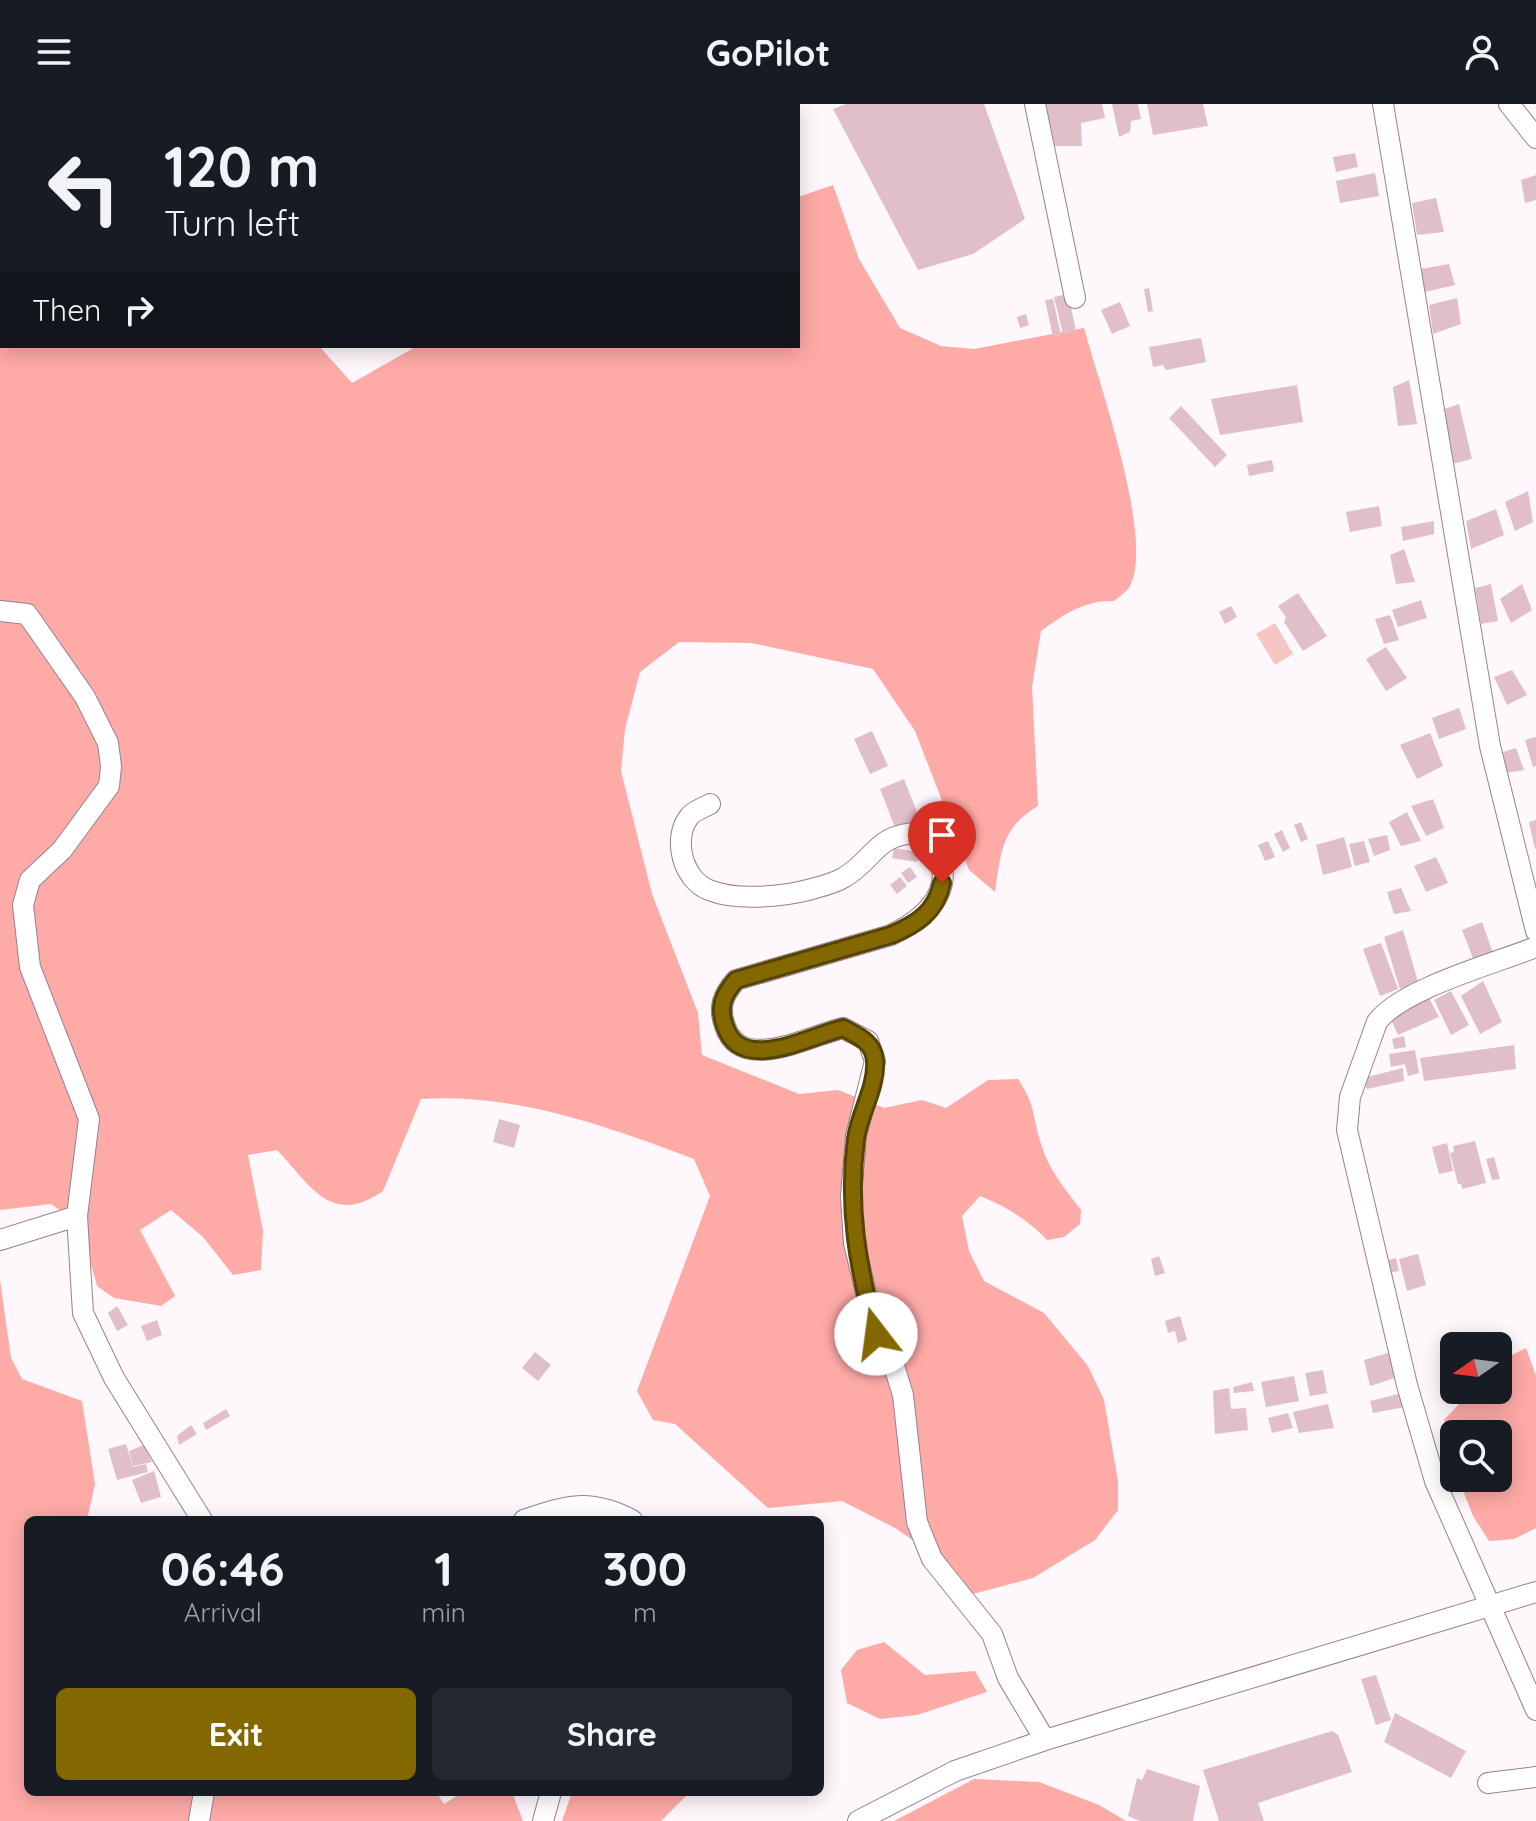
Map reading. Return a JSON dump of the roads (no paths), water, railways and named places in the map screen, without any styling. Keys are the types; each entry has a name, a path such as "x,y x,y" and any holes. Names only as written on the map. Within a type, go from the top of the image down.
{"street":[{"path":"1035,104 1075,298"},
{"path":"1383,104 1490,746 1536,931"},
{"path":"1509,104 1536,138"},
{"path":"0,611 27,614 85,697 108,743 109,786 62,850 30,880 23,905 30,967 89,1119 77,1216 83,1313 114,1378 200,1516"},
{"path":"710,804 690,815 681,833 682,855 689,876 706,889 718,893 754,895 805,891 843,878 880,842 903,833 920,833 931,843 941,866 939,898 914,925 891,935 736,980 725,992 721,1008 725,1029 737,1045 752,1052 843,1028 868,1041 875,1061 856,1136 851,1196 854,1243 876,1334 890,1353 903,1395 917,1522 932,1559 992,1634 1008,1678 1045,1740"},
{"path":"1536,947 1415,994 1384,1012 1377,1022 1350,1097 1347,1130 1430,1467 1536,1710"},
{"path":"0,1240 77,1216"},
{"path":"538,1516 575,1505 595,1505 622,1516"},
{"path":"858,1821 955,1771 1045,1740 1536,1592"},
{"path":"1488,1783 1536,1777"},
{"path":"199,1821 203,1796"},
{"path":"543,1821 550,1796"}]}
